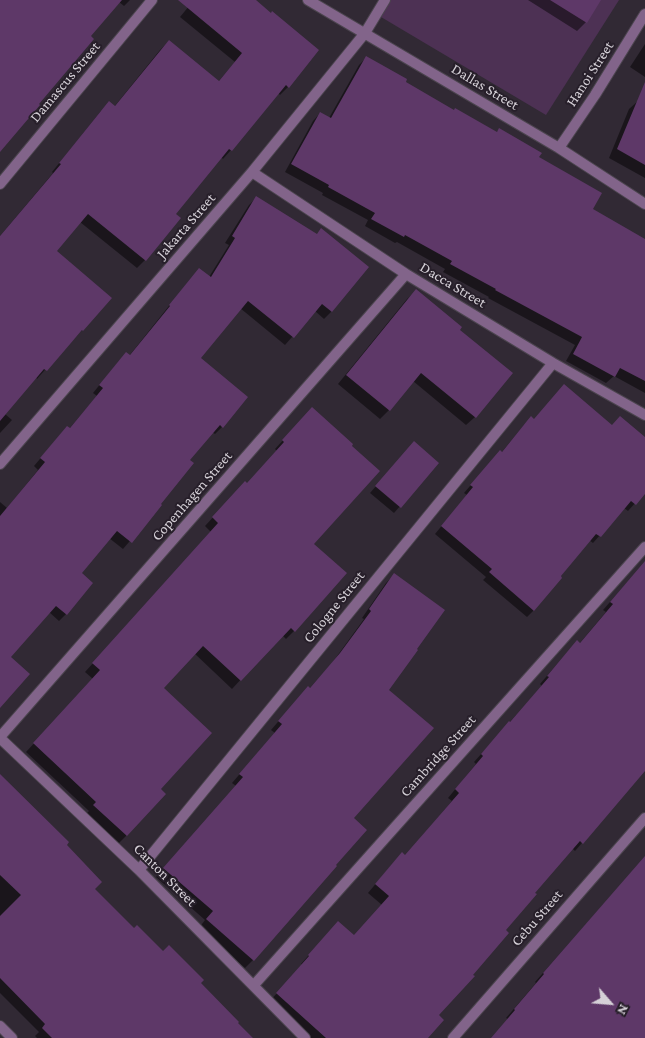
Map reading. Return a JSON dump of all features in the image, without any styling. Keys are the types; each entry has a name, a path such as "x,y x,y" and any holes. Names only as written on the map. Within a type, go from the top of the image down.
{"street":[{"name":"Damascus Street","path":"0,184 152,0"},
{"name":"Dallas Street","path":"308,0 559,148 645,204"},
{"name":"Jakarta Street","path":"0,464 252,172 365,33 385,0"},
{"name":"Hanoi Street","path":"559,148 595,95 645,14"},
{"name":"Dacca Street","path":"252,172 406,274 553,363 645,415"},
{"name":"Copenhagen Street","path":"0,738 406,274"},
{"name":"Cologne Street","path":"139,870 553,363"},
{"name":"Cambridge Street","path":"254,985 645,547"},
{"name":"Canton Street","path":"0,738 139,870 305,1038"},
{"name":"Cebu Street","path":"452,1038 645,818"},
{"path":"0,1026 12,1038"}],"shaded area":[{"path":"389,0 619,0 546,115 381,17"}],"building":[{"path":"0,0 122,0 91,36 94,39 0,152"},
{"path":"178,0 256,0 319,50 289,88 286,85 232,151 229,149 176,214 181,218 146,261 88,214 57,251 112,298 47,371 44,369 0,421 0,236 61,164 59,163 109,101 115,106 169,40 219,81 242,53"},
{"path":"550,0 601,0 587,23"},
{"path":"366,56 407,79 406,82 454,110 455,108 497,132 499,128 542,153 539,157 602,193 593,209 645,239 645,381 620,368 615,377 573,354 582,337 450,264 452,261 371,219 375,213 291,164 320,112 331,118"},
{"path":"645,82 645,165 617,149"},
{"path":"256,196 317,234 321,228 369,267 332,312 322,304 294,338 248,301 201,358 248,397 223,428 220,425 190,460 194,463 132,543 117,531 82,573 93,583 67,615 56,606 11,657 30,674 0,708 0,516 45,462 40,458 67,426 70,428 103,388 99,385 126,352 130,355 199,268 211,277 235,238 232,236"},
{"path":"416,289 462,327 460,330 513,373 476,418 421,373 390,411 346,375"},
{"path":"564,384 612,425 620,416 645,437 645,494 636,505 631,501 601,537 596,534 534,611 489,572 492,569 441,526 473,487 470,485 500,450 502,452 531,416 534,419"},
{"path":"312,407 380,471 314,544 347,573 295,632 291,628 241,681 203,646 164,688 212,733 161,789 166,794 127,836 93,805 96,802 33,743 100,670 92,663 218,523 212,517 245,481 247,483"},
{"path":"414,441 439,463 401,508 375,486"},
{"path":"645,561 645,771 583,844 580,841 535,893 537,894 506,930 509,933 473,975 475,976 439,1015 444,1020 428,1038 326,1038 276,993 338,921 354,935 389,896 375,884 402,852 405,855 459,793 455,789 483,756 481,754 549,677 547,676 577,640 580,643 613,604 610,602"},
{"path":"394,573 445,610 389,690 434,728 354,818 367,830 254,961 206,919 213,911 163,868 243,777 239,774 282,724 278,721 340,653 371,611 369,609"},
{"path":"0,774 69,842 67,845 102,882 95,889 134,928 137,925 163,951 169,945 204,980 201,983 253,1038 52,1038 42,1028 45,1024 0,978 0,916 21,895 0,875"},
{"path":"645,856 645,1038 491,1038 543,973"}]}
